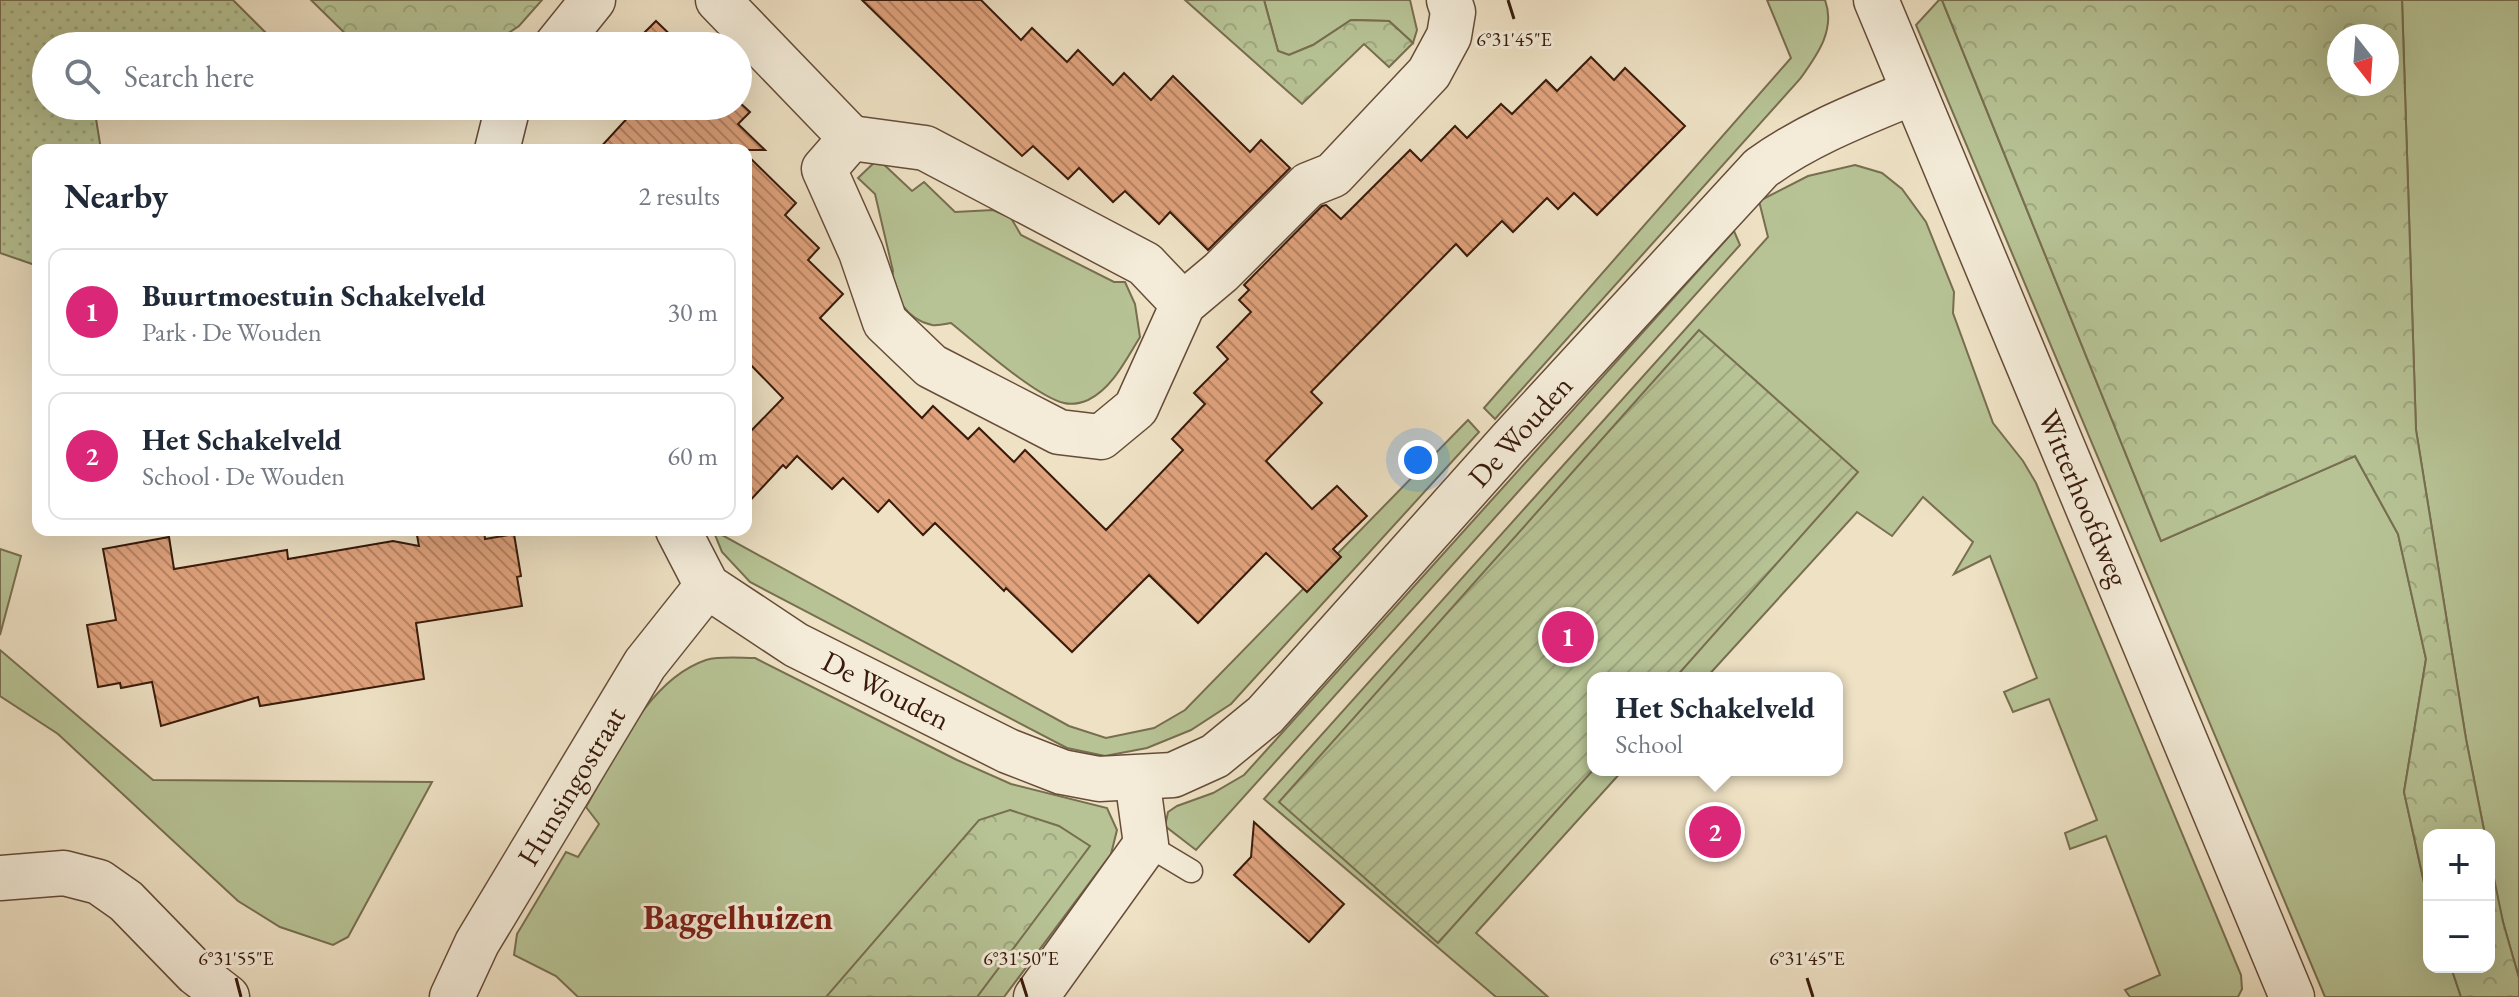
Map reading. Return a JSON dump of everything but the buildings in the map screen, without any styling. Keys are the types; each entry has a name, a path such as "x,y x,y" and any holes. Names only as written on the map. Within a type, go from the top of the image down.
{"street":[{"path":"567,32 593,0"},
{"path":"718,0 749,32"},
{"path":"851,138 824,169 861,252 885,322 931,366 1059,432 1101,437 1136,408 1183,304 1221,272 1308,185 1333,175 1429,73 1449,36 1453,12 1449,0"},
{"name":"Witterhoofdweg","path":"1876,0 2292,997"},
{"path":"752,35 851,138 925,148 1145,264 1183,304"},
{"name":"De Wouden","path":"681,536 707,586 796,645 1008,751 1062,772 1099,779 1173,775 1215,756 1265,715 1520,430 1761,168 1788,148 1824,130 1914,92"},
{"path":"498,144 504,120"},
{"name":"Hunsingostraat","path":"452,997 496,910 645,664 707,586"},
{"path":"1036,997 1146,844 1137,778"},
{"path":"0,878 64,873 99,882 126,901 196,973 227,997"}],"lane":[{"path":"1146,844 1191,871"}],"green space":[{"path":"0,0 233,0 265,32 32,32 32,120 96,120 100,144 32,144 32,264 0,253"},
{"path":"311,0 542,0 510,32 344,32"},
{"path":"1185,0 1264,0 1278,51 1289,55 1313,45 1351,20 1389,21 1413,43 1389,67 1364,44 1302,104"},
{"path":"1264,0 1410,0 1417,30 1413,43 1389,21 1351,20 1313,45 1289,55 1278,51"},
{"path":"1767,0 1825,0 1828,22 1823,42 1813,61 1495,419 1484,408 1791,58"},
{"path":"1942,0 2161,541 2355,456 2398,534 2426,659 2404,792 2423,878 2423,973 2453,973 2461,997 2325,997 1916,25"},
{"path":"1942,0 2402,0 2416,430 2466,739 2484,829 2423,829 2423,878 2404,792 2426,659 2398,534 2355,456 2161,541"},
{"path":"2402,0 2519,0 2519,978 2495,889 2495,829 2484,829 2466,739 2416,430"},
{"path":"878,159 912,191 924,182 955,212 993,210 1011,218 1021,235 1114,282 1125,282 1135,304 1140,337 1118,372 1097,395 1070,404 1052,398 1006,368 951,323 932,325 908,312 894,288 875,194 858,178"},
{"path":"1855,165 1882,173 1902,189 1926,222 1954,292 1953,313 1993,423 2036,483 2241,975 2242,989 2238,997 2130,997 2125,990 2160,975 2106,836 2070,849 2065,833 2097,820 2049,699 2013,712 2004,692 2037,678 1990,556 1954,574 1973,542 1923,497 1892,536 1857,512 1711,672 1587,672 1587,776 1618,776 1476,933 1548,997 1496,997 1264,799 1768,237 1759,201 1808,176"},
{"path":"1734,231 1740,245 1196,850 1165,826 1168,812 1177,806 1213,793 1244,775"},
{"path":"1699,330 1858,472 1680,672 1587,672 1588,776 1438,943 1279,802"},
{"path":"1468,420 1479,432 1231,704 1191,730 1147,748 1105,756 1067,748 750,582 722,552 715,536 724,536 1069,726 1106,738 1154,728 1185,710"},
{"path":"0,549 21,556 0,635"},
{"path":"0,650 153,780 432,782 348,937 333,945 280,927 238,901 58,734 0,696"},
{"path":"755,658 1011,784 1107,808 1117,830 1111,854 1004,997 578,997 556,976 514,955 517,934 566,852 578,857 599,824 586,807 621,744 650,702 666,684 706,660"},
{"path":"1010,810 1059,826 1090,846 977,997 826,997 979,820"},
{"path":"2495,883 2519,978 2519,997 2461,997 2453,973 2495,973"}],"place":[{"name":"Buurtmoestuin Schakelveld","path":"1568,637"},
{"name":"Het Schakelveld","path":"1715,832"}],"district":[{"name":"Baggelhuizen","path":"738,917"}]}
